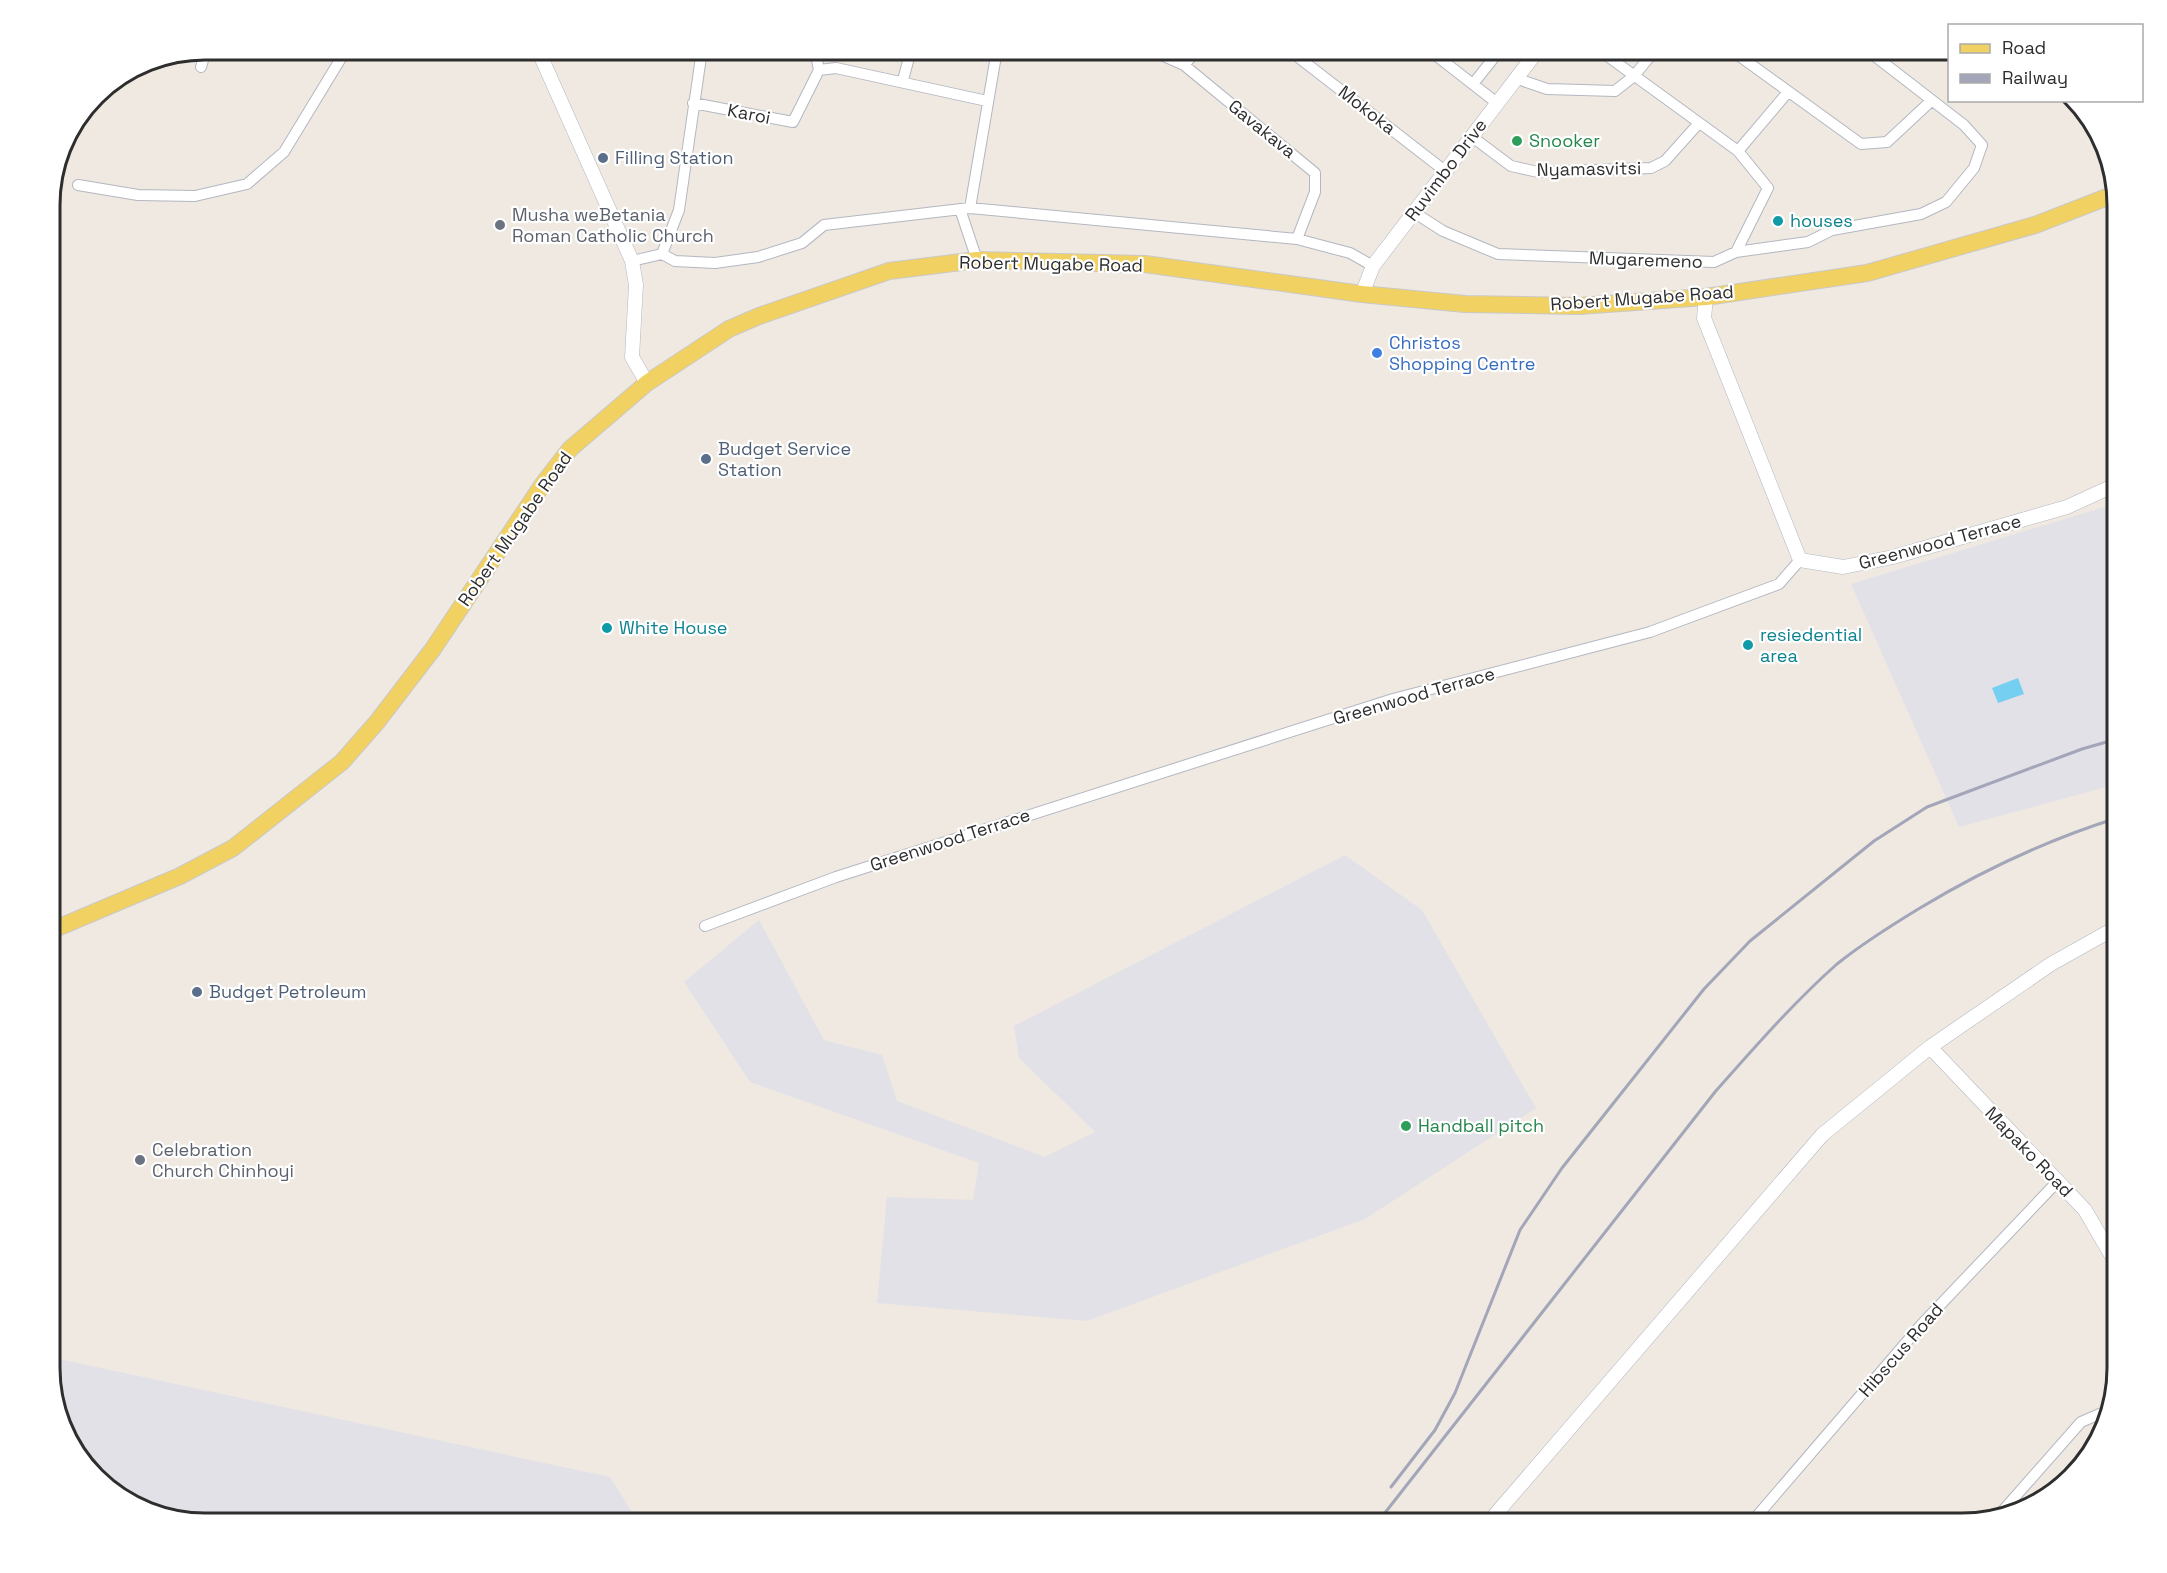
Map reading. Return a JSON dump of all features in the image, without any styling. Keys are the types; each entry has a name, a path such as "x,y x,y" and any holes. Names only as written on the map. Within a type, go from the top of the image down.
{"main road":[{"name":"Robert Mugabe Road","path":"60,927 180,876 233,848 342,762 377,722 433,649 543,484 570,448 647,382 729,330 759,316 889,271 977,260 1145,264 1362,294 1465,304 1579,306 1706,297 1867,273 2035,225 2107,197"}],"street":[{"path":"201,67 203,60"},
{"path":"78,185 138,195 195,196 247,184 284,152 340,60"},
{"path":"542,60 632,261 636,285 632,357 647,382"},
{"path":"662,254 679,210 700,60"},
{"path":"817,60 819,70 836,68 903,80 987,101"},
{"path":"903,80 908,60"},
{"path":"977,260 965,208 996,60"},
{"name":"Gavakava","path":"1173,60 1184,65 1315,173 1315,192 1297,239"},
{"path":"1184,65 1188,60"},
{"name":"Mokoka","path":"1302,60 1445,171"},
{"path":"1442,60 1497,103"},
{"path":"1473,84 1492,60"},
{"name":"Ruvimbo Drive","path":"1362,294 1372,266 1415,213 1530,60"},
{"path":"1612,60 1738,151 1768,188 1736,252"},
{"path":"1515,78 1547,89 1615,91 1634,76 1646,60"},
{"path":"1745,60 1861,144 1887,142 1931,101"},
{"name":"Mugaremeno","path":"1415,213 1443,231 1498,254 1714,262 1736,252 1808,242 1832,230 1921,214 1946,202 1974,168 1983,145 1964,125 1880,60"},
{"name":"Karoi","path":"693,103 793,122 819,70"},
{"path":"1738,151 1788,92"},
{"name":"Nyamasvitsi","path":"1471,136 1511,166 1538,172 1651,168 1665,161 1699,123"},
{"path":"632,261 662,254 675,261 715,263 758,256 802,243 824,225 965,208 1297,239 1350,253 1372,266"},
{"path":"1706,297 1704,318 1800,560"},
{"name":"Greenwood Terrace","path":"705,926 836,878 1393,699 1650,632 1779,584 1800,560 1843,567 1893,556 2067,507 2107,489"},
{"path":"1497,1513 1822,1135 1930,1047 2051,964 2107,933"},
{"name":"Mapako Road","path":"1930,1047 2085,1210 2107,1247"},
{"name":"Hibscus Road","path":"1760,1513 1922,1324 2057,1182"},
{"path":"2008,1505 2081,1422 2099,1414"}],"shaded area":[{"path":"2107,506 2107,787 1959,827 1851,584"},
{"path":"1345,855 1422,910 1536,1108 1365,1219 1087,1321 877,1303 887,1197 973,1200 979,1163 750,1082 684,982 759,920 824,1040 882,1055 897,1101 1045,1157 1095,1132 1019,1058 1014,1026"},
{"path":"60,1359 610,1477 633,1513 196,1513 177,1510 141,1498 125,1489 90,1456 75,1432 65,1405 60,1377"}],"water":[{"path":"2018,678 2024,694 1998,703 1992,688"}],"railway":[{"path":"1391,1487 1435,1430 1455,1393 1520,1230 1562,1168 1704,989 1750,941 1874,841 1927,807 2107,742"},
{"path":"1385,1513 1715,1092 1805,994 1847,956 1920,908 2016,857 2107,821"}],"place":[{"name":"Snooker","path":"1517,141"},
{"name":"Filling Station","path":"603,158"},
{"name":"houses","path":"1778,221"},
{"name":"Musha weBetania Roman Catholic Church","path":"500,225"},
{"name":"Christos Shopping Centre","path":"1377,353"},
{"name":"Budget Service Station","path":"706,459"},
{"name":"White House","path":"607,628"},
{"name":"resiedential area","path":"1748,645"},
{"name":"Budget Petroleum","path":"197,992"},
{"name":"Handball pitch","path":"1406,1126"},
{"name":"Celebration Church Chinhoyi","path":"140,1160"}]}
